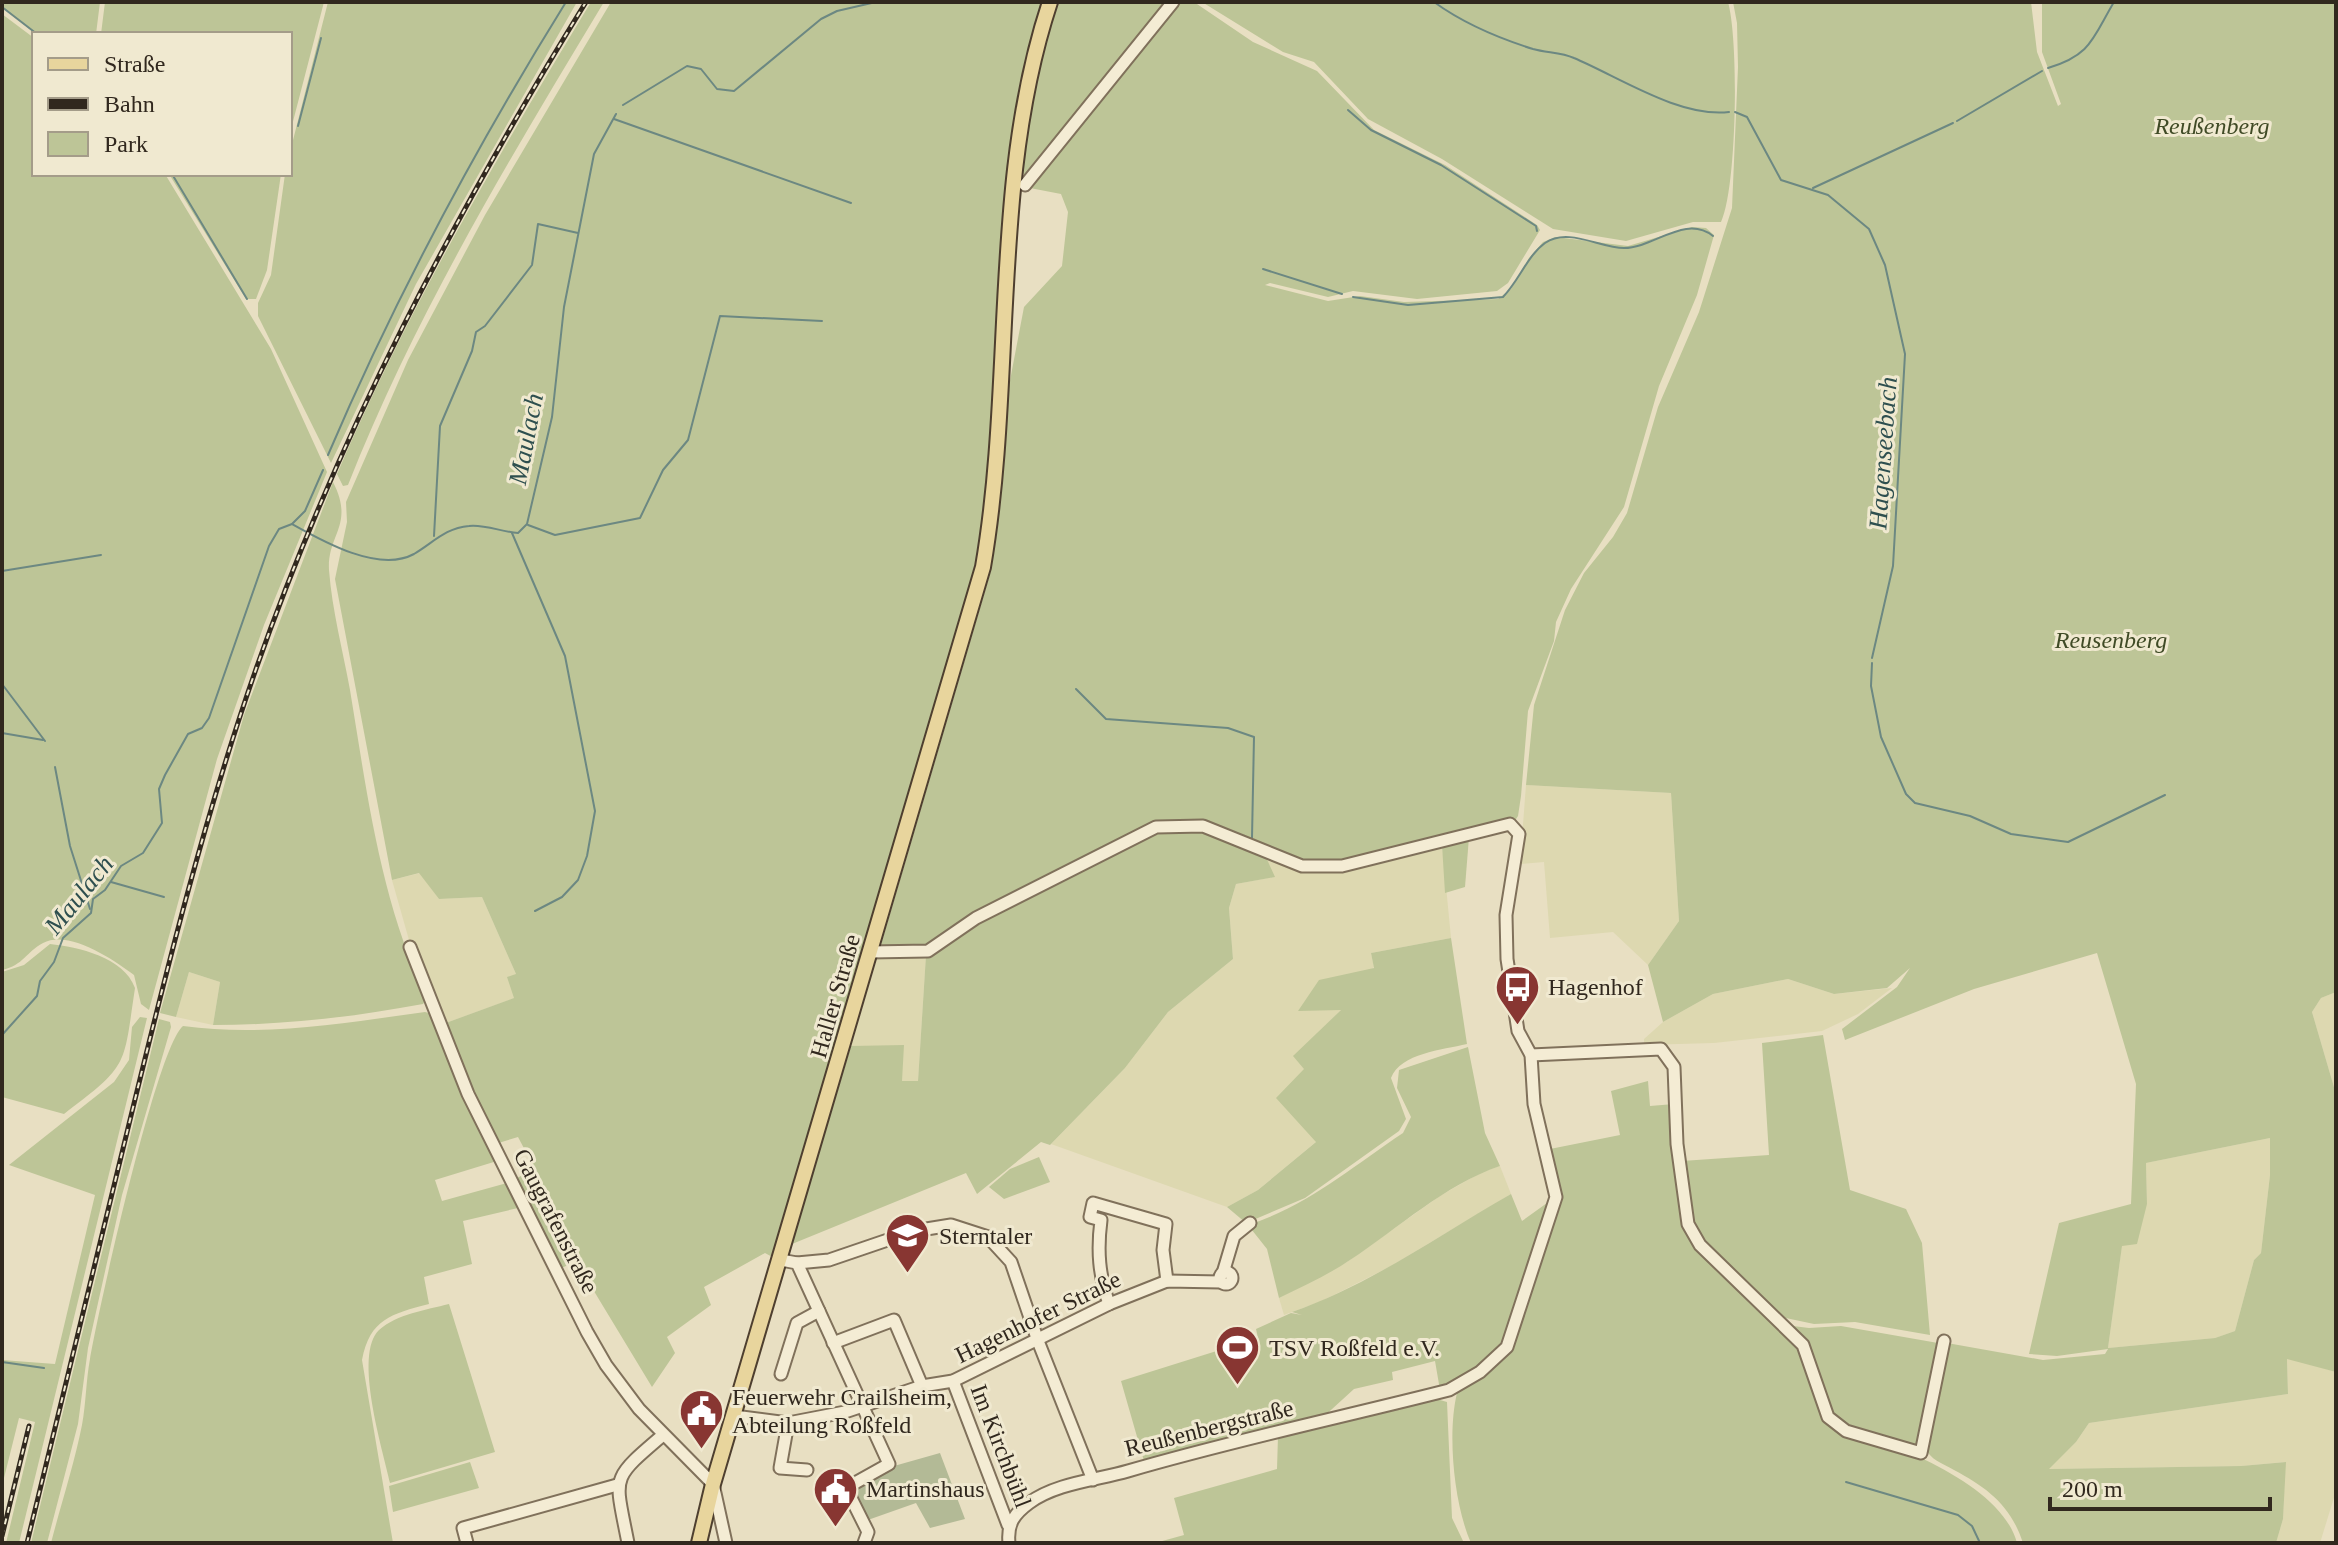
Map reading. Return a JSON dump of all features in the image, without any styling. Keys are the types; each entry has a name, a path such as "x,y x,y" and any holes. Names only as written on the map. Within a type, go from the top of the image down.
{"main road":[{"name":"Haller Straße","path":"699,1543 713,1484 977,590 986,549 996,458 1017,160 1028,90 1050,2"}],"street":[{"path":"1025,185 1173,2"},
{"name":"Reußenbergstraße","path":"870,952 928,951 976,918 1156,827 1203,826 1223,831 1280,860 1302,866 1332,867 1510,824 1519,834 1506,915 1507,959 1518,1031 1531,1055 1534,1104 1556,1197 1507,1347 1480,1372 1449,1390 1093,1480 1032,1501 1008,1525"},
{"name":"Gaugrafenstraße","path":"410,947 468,1094 524,1212 606,1365 663,1435 713,1484"},
{"path":"1531,1055 1661,1049 1674,1067 1677,1144 1688,1224 1700,1245 1803,1345 1828,1417 1846,1431 1921,1453 1944,1341"},
{"path":"1109,1304 1100,1277 1097,1250 1101,1220 1090,1217 1093,1203 1166,1224 1163,1250 1167,1281"},
{"name":"Hagenhofer Straße","path":"734,1416 788,1423 922,1386 953,1381 1109,1304 1167,1281 1222,1277 1234,1236 1250,1223"},
{"path":"781,1260 797,1263 829,1260 914,1231 951,1225 969,1228 988,1237 1011,1262 1038,1341 1093,1480"},
{"path":"797,1263 889,1464 846,1488 868,1532 864,1543"},
{"path":"781,1374 797,1323 819,1311"},
{"path":"833,1343 894,1320 922,1386"},
{"name":"Im Kirchbühl","path":"953,1381 1008,1525"},
{"path":"788,1423 780,1468 807,1470"},
{"path":"628,1543 617,1485 625,1467 663,1435"},
{"path":"713,1484 726,1543"},
{"path":"467,1543 463,1528 617,1485"},
{"path":"703,1524 721,1525"},
{"path":"1008,1525 1009,1543"}],"shaded area":[{"path":"1526,785 1671,793 1679,921 1648,965 1613,932 1550,938 1544,862 1520,864"},
{"path":"1442,845 1451,938 1371,953 1374,967 1342,1009 1294,1056 1305,1069 1317,1141 1258,1190 1227,1207 1051,1144 1125,1068 1168,1012 1233,959 1229,908 1236,884 1274,877 1265,855"},
{"path":"420,873 439,899 482,897 516,974 515,998 443,1024 409,940 392,880"},
{"path":"926,955 918,1081 902,1082 851,1046 877,959"},
{"path":"189,972 220,982 213,1025 176,1017"},
{"path":"1788,979 1834,994 1892,988 1858,1014 1822,1031 1714,1043 1644,1045 1644,1039 1663,1022 1713,994"},
{"path":"2336,992 2336,1094 2312,1012 2321,998"},
{"path":"2270,1138 2270,1175 2261,1253 2254,1260 2235,1331 2215,1338 2108,1348 2122,1245 2147,1204 2146,1163"},
{"path":"1500,1166 1511,1194 1391,1266 1322,1301 1284,1315 1279,1298 1347,1262 1440,1196 1480,1173"},
{"path":"2287,1357 2336,1372 2336,1491 2320,1543 2276,1543 2283,1519 2285,1462 2241,1466 2048,1469 2076,1442 2089,1423 2288,1394"}],"green space":[{"path":"2,2 100,2 96,32 33,32 2,7"},
{"path":"105,2 324,2 292,125 292,32 101,32"},
{"path":"328,2 577,2 416,284 331,463 258,316 258,303 271,275 285,176 292,176 292,144"},
{"path":"591,2 604,2 466,238 403,360 348,485 343,486 337,474 424,292 488,175"},
{"path":"611,2 1047,2 1026,74 988,492 973,583 776,1259 765,1253 704,1287 711,1305 667,1337 675,1353 652,1387 583,1273 573,1263 559,1269 511,1181 535,1169 518,1137 495,1144 443,1024 514,998 507,977 516,974 482,897 439,899 419,873 392,880 335,579 347,522 346,502 408,360 485,215"},
{"path":"1056,2 1171,2 1025,178 1022,171 1032,107"},
{"path":"1180,2 1194,2 1253,42 1317,71 1374,130 1445,165 1537,225 1540,230 1508,283 1497,291 1417,299 1353,291 1328,297 1270,283 1265,285 1328,301 1360,296 1404,302 1498,299 1511,289 1529,258 1543,242 1556,237 1628,246 1692,227 1706,228 1714,235 1697,295 1659,386 1624,507 1571,589 1556,622 1554,641 1528,711 1521,796 1514,822 1352,860 1304,862 1219,827 1161,823 1144,827 983,910 922,949 880,948 990,574 997,532 1008,391 1024,307 1062,266 1068,212 1061,194 1030,188"},
{"path":"1202,2 1728,2 1734,48 1735,114 1730,178 1721,222 1693,222 1626,241 1553,229 1442,159 1368,119 1314,62 1283,52"},
{"path":"1733,2 2031,2 2037,52 2058,106 2061,104 2042,52 2042,2 2336,2 2336,992 2321,998 2312,1012 2336,1094 2336,1372 2287,1359 2288,1394 2089,1423 2076,1442 2049,1469 2241,1466 2286,1462 2283,1519 2276,1543 2023,1543 2012,1519 1997,1499 1933,1458 1925,1447 1947,1343 2043,1360 2105,1354 2108,1349 2057,1356 2029,1354 2059,1223 2131,1204 2136,1084 2097,953 1974,989 1845,1040 1842,1029 1897,987 1910,968 1887,988 1834,994 1788,979 1713,994 1663,1022 1648,965 1679,921 1671,793 1526,785 1534,705 1565,610 1584,573 1613,537 1627,513 1658,407 1699,312 1732,208 1737,23","holes":["2270,1138 2270,1175 2261,1253 2254,1260 2235,1331 2215,1338 2108,1348 2122,1246 2137,1244 2147,1204 2146,1163"]},
{"path":"2,14 32,36 32,176 166,176 271,349 327,472 264,625 217,759 149,1010 141,1004 134,975 78,943 54,940 43,943 15,965 2,970"},
{"path":"170,176 281,176 267,270 256,299 246,299"},
{"path":"333,482 339,497 341,519 330,558 330,585 370,808 398,925 427,998 423,1004 345,1016 266,1024 213,1025 220,982 189,972 176,1017 160,1013 244,715"},
{"path":"1158,829 1203,829 1265,855 1275,877 1236,884 1229,908 1233,959 1168,1012 1125,1068 1050,1145 1041,1142 977,1194 966,1173 792,1244 851,1046 904,1045 902,1081 918,1081 926,955 974,924"},
{"path":"1469,837 1465,887 1445,893 1442,845"},
{"path":"1451,938 1467,1044 1423,1054 1404,1063 1391,1078 1406,1119 1399,1131 1305,1198 1246,1223 1227,1207 1258,1190 1316,1142 1276,1098 1304,1069 1293,1056 1341,1010 1298,1011 1319,980 1374,968 1371,953"},
{"path":"50,944 86,951 111,961 129,977 135,988 120,1062 101,1084 64,1114 2,1097 2,972 24,965"},
{"path":"425,1012 432,1014 497,1161 435,1180 442,1201 507,1183 518,1208 463,1221 472,1264 424,1277 429,1304 393,1315 370,1335 362,1360 393,1543 51,1543 79,1440 95,1332 130,1182 159,1080 172,1044 183,1026 274,1029"},
{"path":"140,1017 147,1018 19,1543 6,1543 35,1422 19,1418 2,1486 2,1360 55,1364 95,1195 9,1165 114,1082 129,1060 132,1027"},
{"path":"159,1019 170,1022 171,1027 122,1195 88,1348 78,1424 47,1543 31,1543"},
{"path":"1823,1035 1850,1190 1906,1209 1922,1243 1930,1335 1855,1322 1814,1324 1781,1317 1702,1241 1693,1223 1682,1161 1769,1155 1762,1043"},
{"path":"1468,1047 1485,1133 1500,1166 1460,1184 1342,1265 1279,1298 1267,1249 1248,1225 1310,1197 1403,1133 1411,1117 1397,1088 1399,1070"},
{"path":"1648,1081 1650,1106 1674,1104 1688,1232 1803,1349 1826,1418 1906,1451 1964,1481 1988,1500 2006,1520 2017,1543 1471,1543 1460,1509 1454,1469 1453,1428 1457,1393 1501,1362 1515,1339 1560,1204 1550,1149 1620,1135 1611,1091"},
{"path":"1039,1157 1050,1182 1004,1199 989,1187 1010,1169"},
{"path":"1511,1194 1522,1221 1554,1198 1510,1339 1490,1362 1440,1390 1435,1361 1392,1372 1393,1380 1354,1389 1320,1420 1144,1461 1121,1381 1258,1338 1256,1329 1291,1313 1302,1315 1292,1312 1377,1274"},
{"path":"449,1304 495,1452 390,1483 369,1381 372,1342 379,1330 394,1320"},
{"path":"1785,1325 1809,1328 1841,1326 1938,1343 1918,1451 1859,1433 1835,1419 1823,1399 1816,1372"},
{"path":"1433,1398 1447,1402 1452,1518 1464,1543 1155,1543 1184,1535 1174,1498 1277,1469 1278,1436"},
{"path":"940,1453 965,1519 930,1528 916,1503 865,1521 849,1490 894,1466"},
{"path":"470,1462 479,1488 393,1512 389,1486"}],"waterway":[{"name":"Maulach","path":"328,455 381,338 438,224 566,2"},
{"name":"Maulach","path":"623,105 687,66 701,69 717,89 734,91 821,19 837,11 876,2"},
{"path":"1434,2 1494,35 1533,49 1569,56 1670,103 1690,109 1729,112"},
{"path":"2048,68 2083,51 2114,2"},
{"path":"2,7 34,32"},
{"path":"298,126 321,38"},
{"path":"1957,121 2042,71"},
{"path":"1348,110 1371,130 1441,165 1536,226 1537,231"},
{"name":"Hagenseebach","path":"1735,112 1747,117 1781,180 1828,195 1869,229 1885,265 1905,354 1893,566 1872,658"},
{"name":"Maulach","path":"292,524 352,553 385,560 414,554 461,527 481,526 518,533 527,524 552,417 564,307 594,154 616,114"},
{"path":"614,119 851,203"},
{"path":"1813,188 1953,123"},
{"path":"173,176 247,299"},
{"path":"434,536 440,426 472,351 476,332 485,326 532,265 538,224 578,233"},
{"path":"1353,297 1408,305 1503,297 1533,255 1554,239 1574,238 1624,248 1635,247 1680,230 1702,230 1713,236"},
{"path":"1263,269 1342,294"},
{"path":"528,525 555,535 640,518 663,470 688,440 720,316 822,321"},
{"name":"Maulach","path":"2,1035 37,996 40,981 54,962 63,938 91,913 93,899 105,890 121,866 143,853 162,823 159,789 188,734 202,728 209,718 269,546 279,529 292,524 305,511 323,470"},
{"path":"512,533 565,656 595,811 587,856 578,880 562,897 535,911"},
{"path":"2,571 101,555"},
{"name":"Hagenseebach","path":"1872,663 1871,686 1881,737 1906,794 1915,803 1970,816 2011,834 2068,842 2165,795"},
{"path":"2,684 45,741"},
{"path":"1076,689 1106,719 1228,728 1254,737 1252,838"},
{"path":"2,733 43,740"},
{"path":"55,767 70,846 90,909"},
{"path":"111,882 164,897"},
{"path":"2,1362 44,1368"},
{"path":"1846,1482 1958,1515 1972,1526 1980,1543"}],"railway":[{"path":"27,1543 172,953 219,782 256,669 324,495 403,326 491,162 586,2"},
{"path":"2,1536 29,1426"}],"place":[{"name":"Hagenhof","path":"1517,1026"},
{"name":"Sterntaler","path":"908,1275"},
{"name":"TSV Roßfeld e.V.","path":"1238,1387"},
{"name":"Feuerwehr Crailsheim, Abteilung Roßfeld","path":"701,1450"},
{"name":"Martinshaus","path":"835,1528"}],"park label":[{"name":"Reußenberg","path":"2212,126"},
{"name":"Reusenberg","path":"2111,640"}]}
